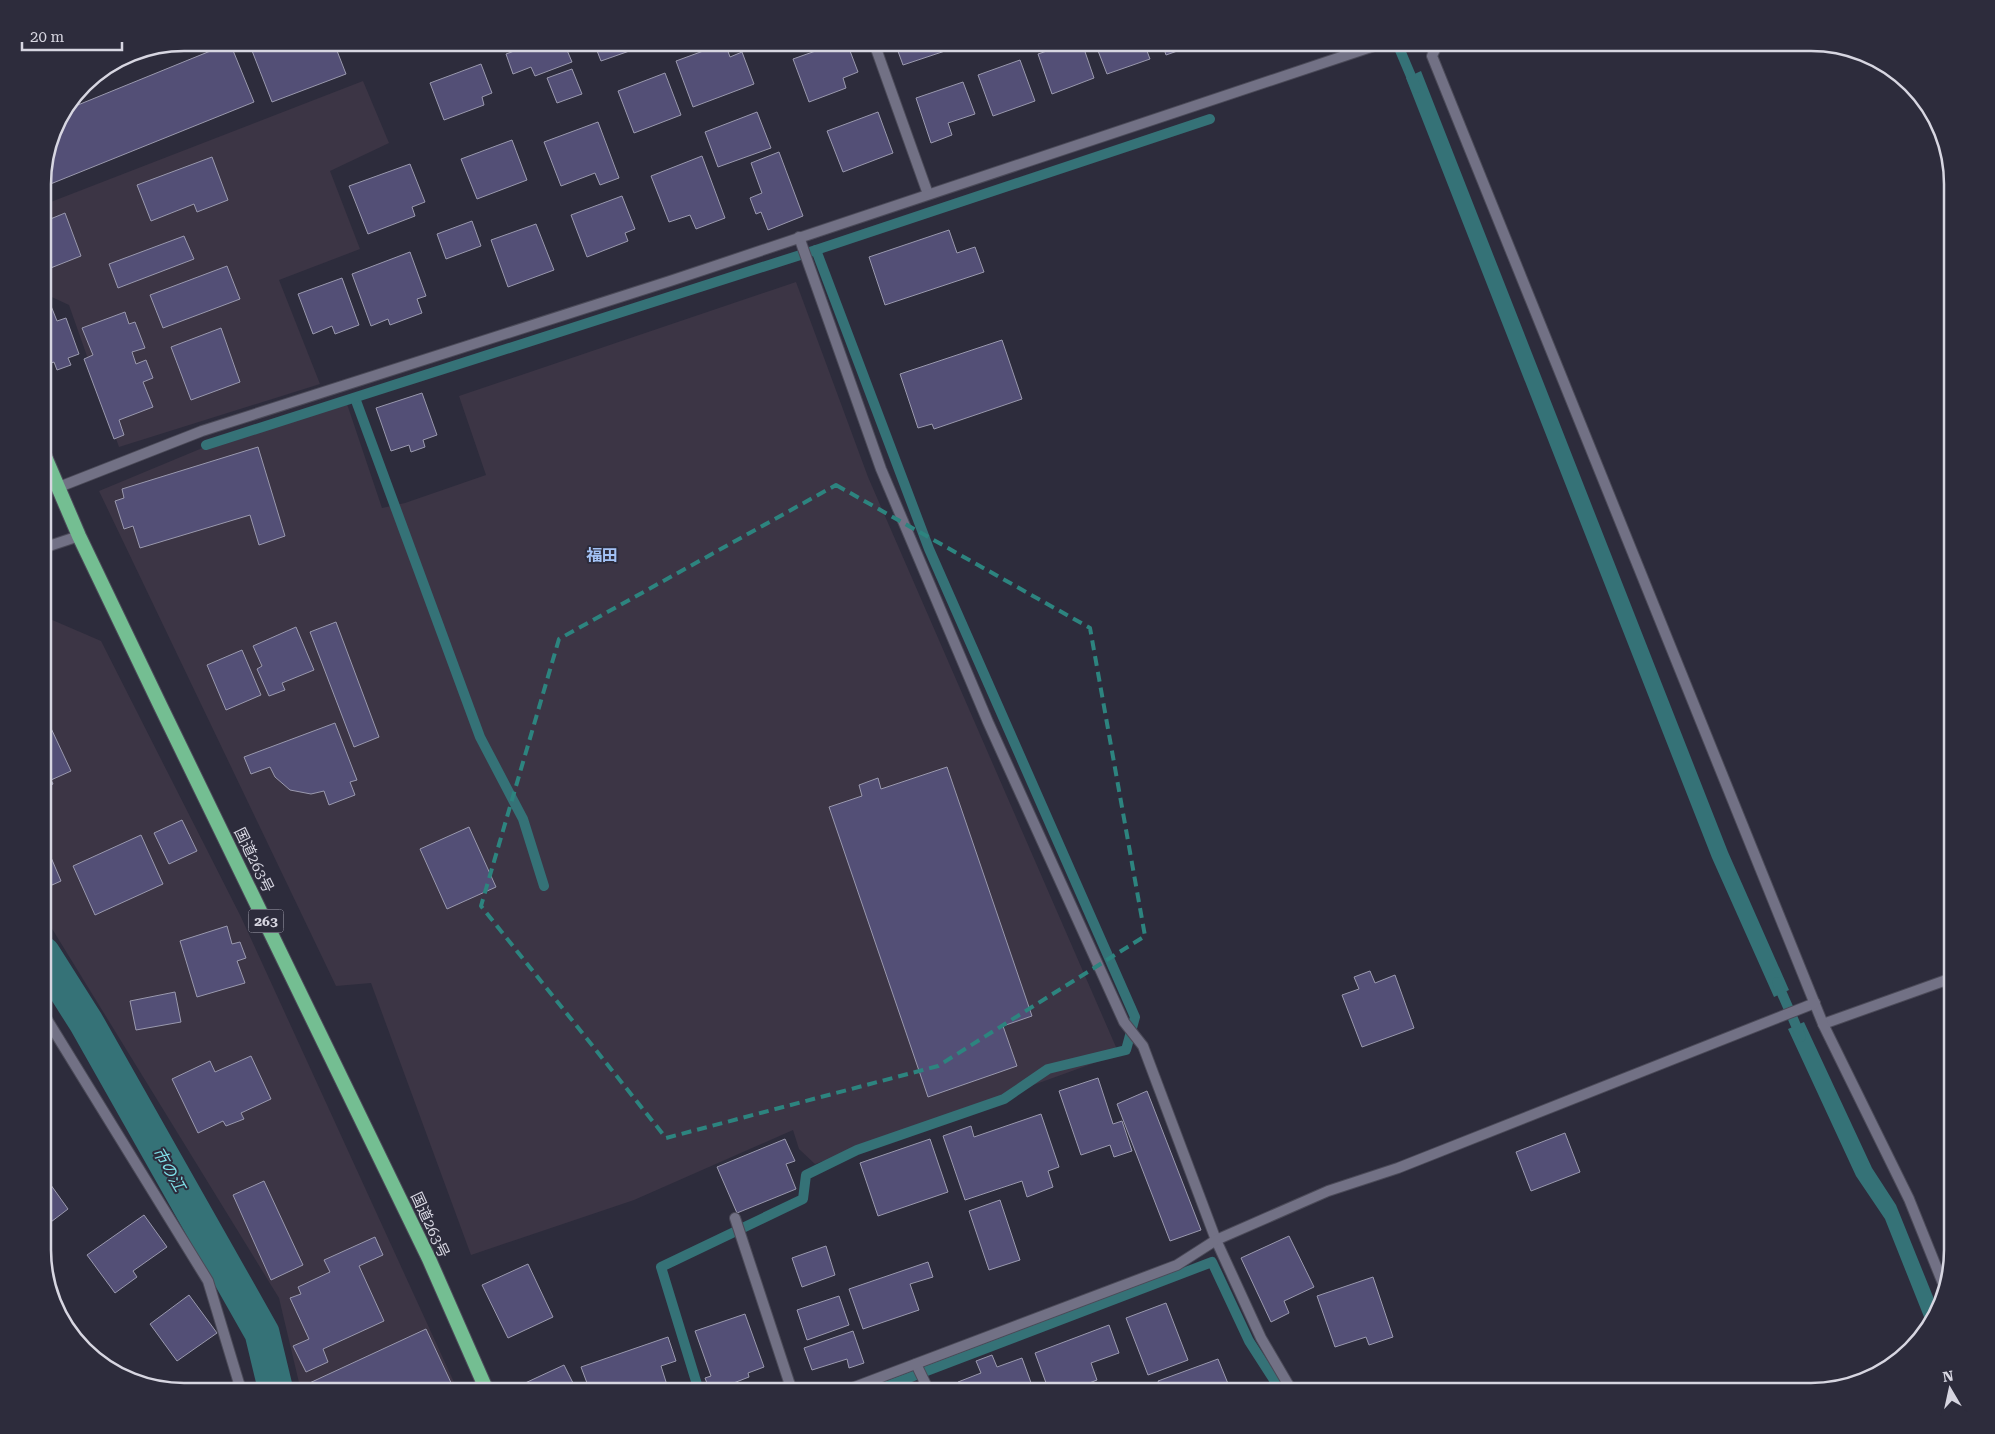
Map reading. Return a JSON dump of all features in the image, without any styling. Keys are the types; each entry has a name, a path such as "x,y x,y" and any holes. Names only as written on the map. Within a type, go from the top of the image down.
{"highway":[{"name":"国道263号","path":"52,472 79,536 429,1259 483,1383"}],"street":[{"path":"877,51 928,194"},
{"path":"59,487 202,431 670,281 1355,51"},
{"path":"1434,51 1432,56 1823,1024 1909,1199 1941,1277"},
{"path":"798,237 881,469 988,722 1124,1022 1143,1046 1216,1240 1261,1338 1287,1383"},
{"path":"52,545 79,536"},
{"path":"1823,1024 1944,981"},
{"path":"867,1383 1177,1264 1216,1240 1328,1190 1398,1168 1815,1002"},
{"path":"52,1028 208,1281 239,1383"},
{"path":"734,1218 789,1383"},
{"path":"916,1364 925,1383"}],"highlighted area":[{"path":"836,485 1090,628 1145,936 938,1066 666,1138 481,906 559,639"}],"shaded area":[{"path":"1421,71 1728,852 1789,990 1774,997 1712,858 1406,78"},
{"path":"363,81 389,143 330,171 360,249 279,280 320,384 119,447 69,305 52,297 52,202"},
{"path":"796,282 868,477 1119,1054 815,1164 799,1149 793,1130 634,1200 471,1255 371,983 336,986 99,491 212,444 345,398 382,508 405,503 486,475 459,396"},
{"path":"52,620 101,641 241,917 454,1383 299,1383 279,1298 52,929"},
{"path":"1804,1022 1872,1168 1896,1205 1934,1299 1924,1318 1885,1219 1856,1176 1788,1029"}],"building":[{"path":"210,51 233,51 254,102 52,183 52,167 61,133 77,105"},
{"path":"252,51 337,51 346,74 272,102"},
{"path":"514,51 567,51 572,62 535,76 531,67 513,74 506,54"},
{"path":"597,51 629,51 601,61"},
{"path":"703,51 728,51 730,57 742,52 754,84 693,107 676,61"},
{"path":"816,51 850,51 858,72 843,78 846,88 809,102 793,59"},
{"path":"898,51 945,51 903,65"},
{"path":"1047,51 1085,51 1094,78 1052,94 1038,54"},
{"path":"1098,51 1147,51 1150,59 1107,74"},
{"path":"1165,51 1177,51 1166,55"},
{"path":"1020,60 1035,101 993,116 978,75"},
{"path":"481,64 492,93 482,97 484,105 444,120 430,83"},
{"path":"572,69 582,94 557,103 547,78"},
{"path":"665,73 681,115 634,133 618,91"},
{"path":"963,82 975,114 948,123 952,135 931,143 916,98"},
{"path":"757,112 771,148 718,167 705,132"},
{"path":"878,112 893,153 843,172 827,131"},
{"path":"598,122 619,178 600,185 595,173 561,186 544,142"},
{"path":"512,140 527,180 477,199 461,159"},
{"path":"779,152 803,216 768,230 761,212 756,214 750,198 762,193 751,163"},
{"path":"702,156 725,218 696,229 690,215 669,222 651,176"},
{"path":"212,157 228,200 197,212 194,204 151,221 137,185"},
{"path":"410,164 425,202 412,207 415,216 368,234 349,186"},
{"path":"622,196 635,229 625,233 628,241 587,257 571,215"},
{"path":"65,213 81,256 52,267 52,218"},
{"path":"472,221 481,246 446,259 437,234"},
{"path":"536,224 554,270 508,287 491,240"},
{"path":"949,230 957,253 975,247 984,272 885,305 869,257"},
{"path":"184,236 194,259 118,288 109,264"},
{"path":"410,252 426,296 417,299 422,313 390,325 388,319 371,326 352,274"},
{"path":"227,266 240,299 163,328 150,295"},
{"path":"342,278 359,325 335,334 332,326 313,334 298,294"},
{"path":"52,308 57,321 66,318 79,354 68,358 71,365 57,370 54,362 52,363"},
{"path":"125,312 129,324 135,322 145,348 132,352 136,364 146,360 153,378 143,382 153,407 119,420 124,435 114,439 84,359 93,355 82,328"},
{"path":"221,328 240,382 191,400 171,347"},
{"path":"1002,340 1022,399 934,429 932,424 918,428 900,374"},
{"path":"422,393 437,435 423,440 425,447 411,452 409,445 391,451 376,408"},
{"path":"258,447 285,536 259,545 250,515 140,548 133,526 124,529 115,501 124,498 122,489"},
{"path":"336,622 379,737 354,747 310,632"},
{"path":"296,627 314,670 282,683 285,690 269,696 257,669 262,666 253,646"},
{"path":"242,650 261,695 226,710 207,665"},
{"path":"335,723 357,780 350,782 355,795 329,805 324,791 311,794 290,790 275,777 270,767 251,774 244,757"},
{"path":"52,730 71,771 52,780"},
{"path":"947,767 1032,1016 1003,1026 1017,1066 928,1097 829,807 862,796 859,785 878,778 881,789"},
{"path":"182,820 197,851 169,864 154,833"},
{"path":"469,827 496,887 447,909 420,849"},
{"path":"141,835 163,884 95,915 73,866"},
{"path":"52,860 61,881 52,885"},
{"path":"227,926 232,944 240,942 246,958 237,961 245,983 197,997 180,941"},
{"path":"1370,971 1375,983 1395,975 1414,1028 1362,1047 1342,995 1359,989 1354,977"},
{"path":"175,992 181,1022 136,1030 130,1001"},
{"path":"251,1056 271,1099 241,1113 244,1119 226,1126 223,1121 198,1133 172,1079 210,1061 215,1072"},
{"path":"1098,1078 1113,1124 1122,1121 1132,1151 1114,1157 1110,1145 1081,1155 1059,1091"},
{"path":"1147,1091 1201,1230 1170,1241 1117,1104"},
{"path":"1041,1114 1059,1167 1048,1171 1053,1187 1027,1197 1022,1181 965,1200 943,1136 971,1126 974,1137"},
{"path":"1565,1133 1580,1172 1531,1191 1516,1152"},
{"path":"785,1139 795,1161 786,1164 796,1189 737,1213 717,1167"},
{"path":"930,1139 948,1192 878,1216 860,1163"},
{"path":"264,1181 303,1265 271,1280 233,1195"},
{"path":"52,1187 68,1209 52,1221"},
{"path":"1000,1200 1020,1260 989,1270 969,1211"},
{"path":"144,1215 167,1247 133,1271 137,1277 115,1293 87,1255"},
{"path":"1289,1236 1314,1287 1284,1301 1289,1313 1271,1322 1241,1258"},
{"path":"375,1237 383,1255 359,1266 384,1321 323,1349 328,1362 306,1372 293,1346 309,1339 290,1298 301,1294 298,1287 330,1272 324,1260"},
{"path":"826,1246 835,1275 802,1287 792,1258"},
{"path":"928,1262 933,1277 910,1284 919,1310 863,1329 849,1289"},
{"path":"528,1264 553,1317 508,1338 482,1285"},
{"path":"1373,1277 1393,1337 1369,1345 1366,1337 1335,1347 1317,1296"},
{"path":"189,1295 217,1333 177,1361 150,1324"},
{"path":"839,1296 849,1325 807,1340 797,1310"},
{"path":"1166,1303 1188,1360 1148,1375 1126,1318"},
{"path":"745,1314 764,1367 748,1373 749,1377 734,1383 707,1383 705,1378 711,1376 695,1331"},
{"path":"1109,1325 1119,1353 1091,1363 1097,1380 1089,1383 1046,1383 1035,1353"},
{"path":"426,1329 451,1383 309,1383"},
{"path":"853,1331 864,1363 849,1368 847,1359 812,1370 804,1348"},
{"path":"668,1337 676,1361 661,1366 666,1383 587,1383 581,1367"},
{"path":"992,1355 997,1367 1022,1358 1031,1383 958,1383 981,1373 976,1361"},
{"path":"1218,1359 1228,1383 1159,1383 1158,1381"},
{"path":"564,1365 573,1383 525,1383"}],"waterway":[{"path":"1400,51 1416,88"},
{"path":"206,445 816,250 1210,119"},
{"path":"697,1383 661,1267 803,1199 806,1175 857,1150 1004,1099 1048,1069 1126,1050 1135,1017 929,549 816,250"},
{"path":"355,398 480,737 523,819 544,886"},
{"name":"市の江","path":"52,968 86,1022 262,1333 274,1383"},
{"path":"1777,982 1801,1037"},
{"path":"895,1383 1212,1262 1249,1341 1276,1383"}],"district":[{"name":"福田","path":"602,555"}]}
